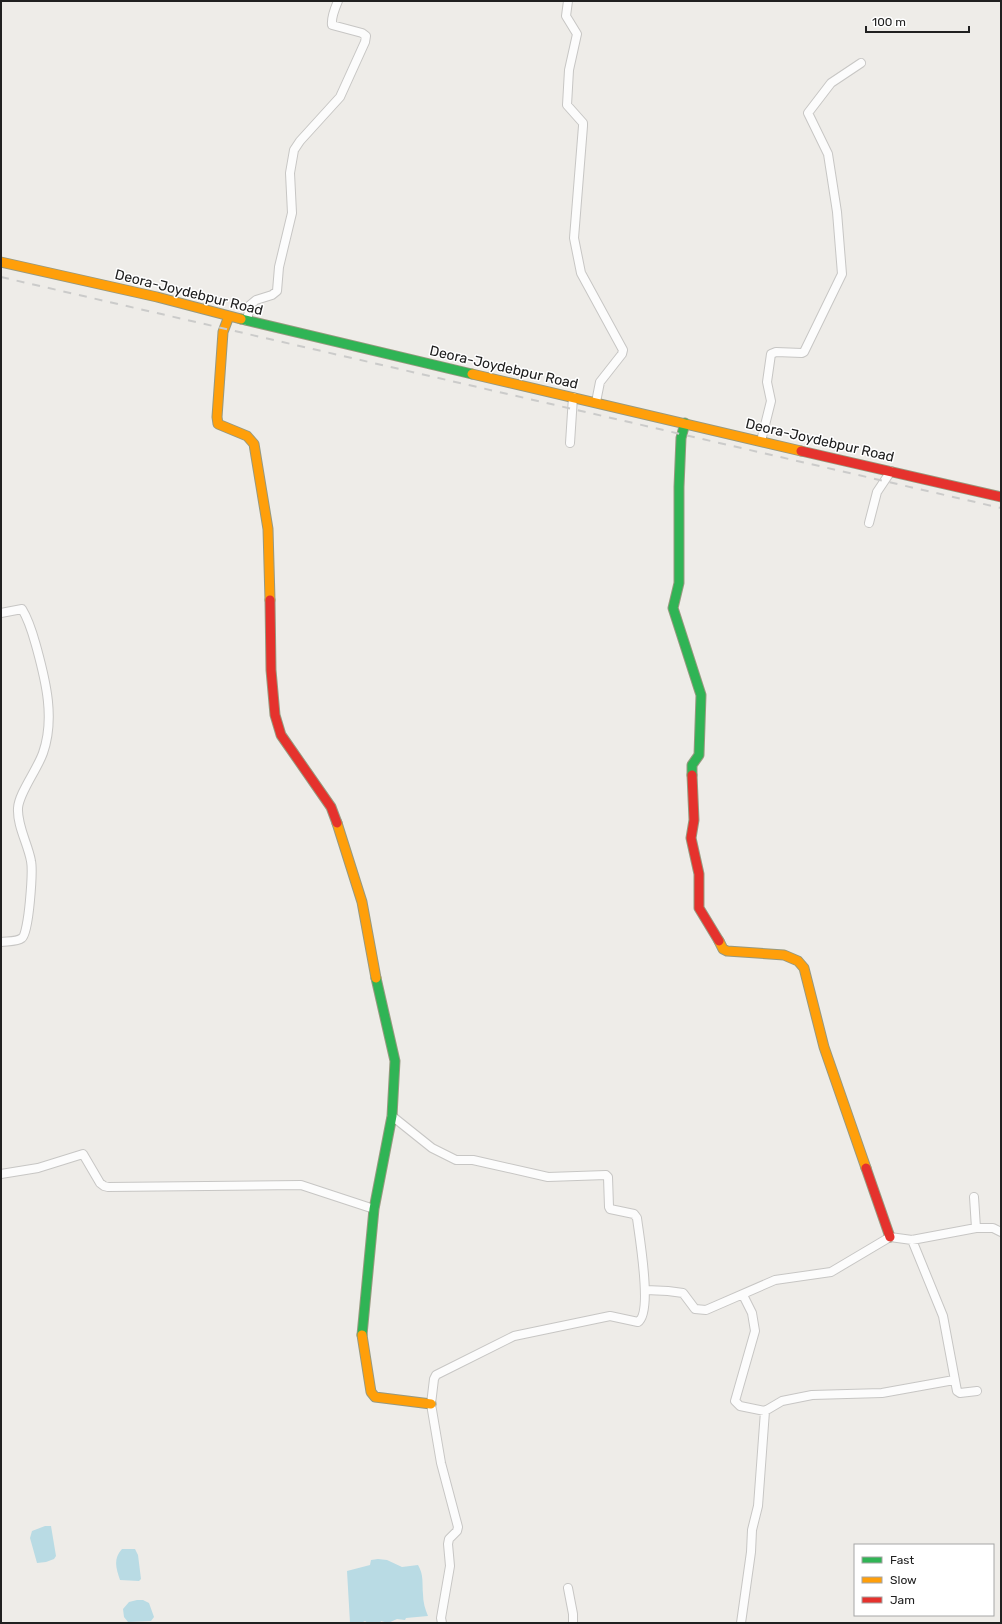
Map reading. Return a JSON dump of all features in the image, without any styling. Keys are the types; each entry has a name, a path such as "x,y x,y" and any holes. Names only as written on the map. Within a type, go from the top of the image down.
{"street":[{"path":"247,321 250,304 256,300 272,295 276,291 279,267 292,213 290,173 294,150 300,141 340,97 365,42 366,36 362,33 332,25 331,22 338,1"},
{"path":"568,1 566,16 577,34 568,70 567,104 583,123 574,238 581,273 623,350 622,354 600,382 596,402"},
{"path":"761,441 771,401 767,382 771,354 776,352 804,352 842,277 837,212 828,154 808,113 831,83 861,63"},
{"name":"Deora-Joydebpur Road","path":"1,262 157,297 247,321 1001,497"},
{"path":"229,316 223,332 217,417 218,424 246,435 251,438 254,444 268,529 271,670 275,715 281,735 331,807 341,834 362,902 374,970 395,1061 392,1116 374,1209 362,1332 371,1392 374,1397 431,1404"},
{"path":"570,442 573,397"},
{"path":"685,423 681,438 679,487 679,583 673,608 701,695 699,755 692,765 694,820 691,838 699,874 699,908 723,949 727,951 784,955 798,961 804,968 824,1047 890,1237"},
{"path":"869,523 877,492 891,471"},
{"path":"1,613 22,609 28,619 45,680 49,714 47,740 43,754 20,798 18,808 18,817 31,862 29,912 25,935 20,940 1,942"},
{"path":"392,1116 432,1148 456,1160 473,1160 548,1177 606,1175 608,1177 608,1207 610,1209 634,1214 637,1218 646,1290 641,1321 638,1322 610,1316 514,1336 436,1375 434,1379 431,1404 441,1464 458,1528 449,1539 448,1544 450,1566 441,1618 442,1623"},
{"path":"1,1174 38,1168 83,1154 100,1183 108,1187 301,1185 374,1209"},
{"path":"974,1197 976,1228"},
{"path":"646,1290 683,1293 695,1309 701,1310 712,1308 775,1280 830,1272 890,1237 912,1240 976,1228 991,1228 1001,1232"},
{"path":"912,1240 943,1316 957,1391 960,1393 978,1391"},
{"path":"743,1295 752,1313 755,1330 735,1401 736,1404 740,1406 765,1411 782,1401 812,1395 882,1393 954,1380"},
{"path":"741,1623 752,1552 752,1530 758,1506 765,1411"},
{"path":"568,1588 573,1614 573,1623"}],"water":[{"path":"45,1526 51,1526 56,1556 54,1559 46,1562 37,1563 30,1538 32,1531"},
{"path":"122,1549 135,1549 138,1555 141,1579 139,1581 120,1580 116,1560"},
{"path":"371,1560 387,1560 402,1567 418,1565 422,1576 423,1600 428,1616 406,1618 405,1620 397,1619 388,1623 381,1621 380,1623 368,1623 365,1621 361,1623 350,1623 347,1571 370,1565"},
{"path":"143,1600 149,1603 154,1617 151,1621 128,1622 124,1617 123,1609 129,1602"}],"railway":[{"path":"1,277 1001,508"}],"traffic: fast":[{"path":"241,319 472,374"},
{"path":"685,423 681,438 679,487 679,583 673,608 701,695 699,755 692,765 692,775"},
{"path":"362,1335 374,1209 392,1116 395,1061 376,978"}],"traffic: slow":[{"path":"1,262 157,297 241,319"},
{"path":"229,316 223,332 217,417 218,424 247,436 254,444 268,529 270,600"},
{"path":"472,374 801,451"},
{"path":"337,823 362,902 376,978"},
{"path":"719,941 723,949 727,951 784,955 798,961 804,968 824,1047 866,1168"},
{"path":"362,1335 371,1392 375,1397 431,1404"}],"traffic: jam":[{"path":"801,451 1001,497"},
{"path":"270,600 271,670 275,715 281,735 331,807 337,823"},
{"path":"692,775 694,820 691,838 699,874 699,908 719,941"},
{"path":"866,1168 890,1237"}]}
